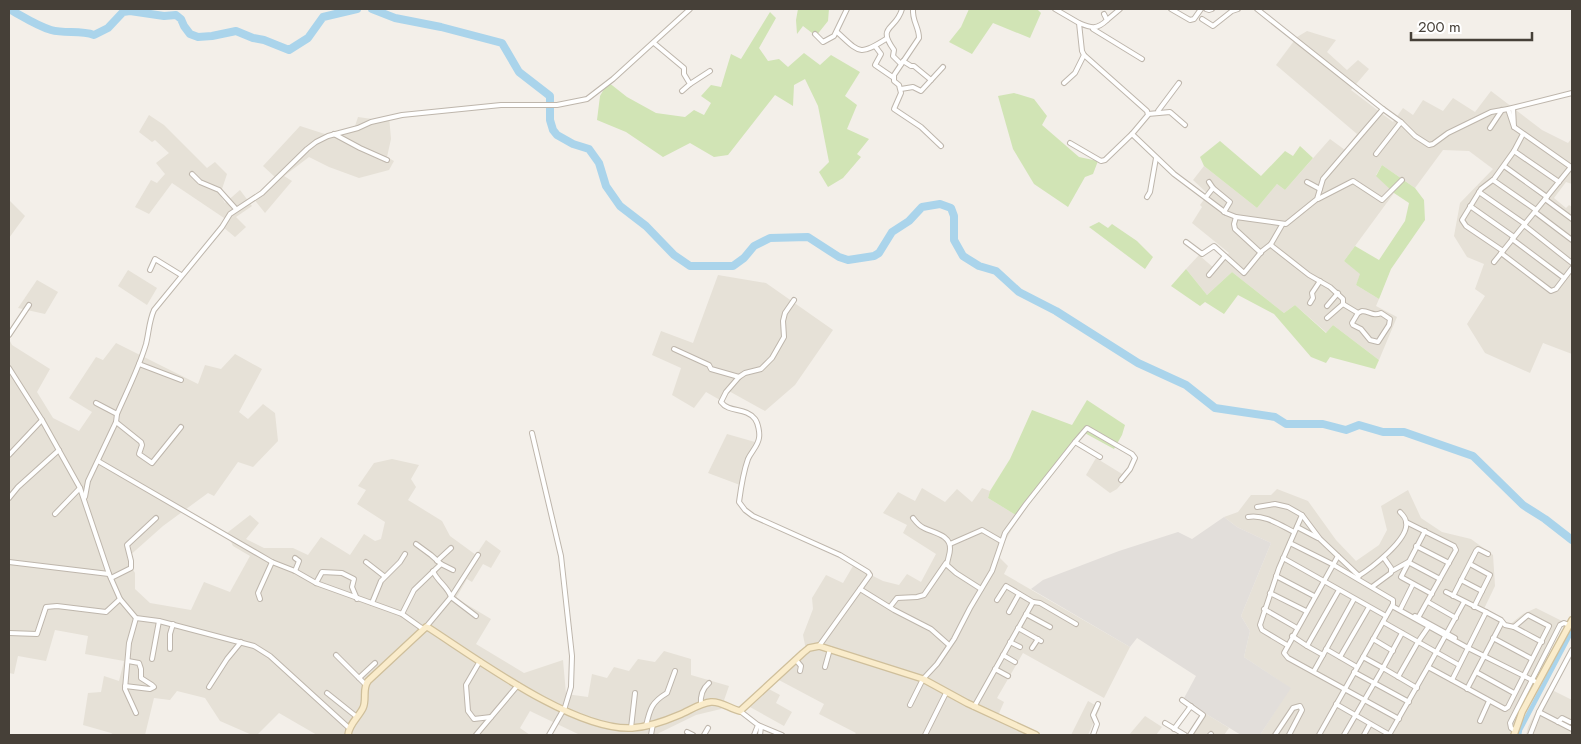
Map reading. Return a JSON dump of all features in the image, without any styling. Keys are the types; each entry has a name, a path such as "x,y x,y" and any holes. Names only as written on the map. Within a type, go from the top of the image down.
{"street":[{"path":"85,497 88,481 116,422 139,364 154,310 230,214 262,193 316,142 334,134 402,114 501,105 555,105 587,99 654,43 690,9"},
{"path":"815,34 824,42 834,36 848,9"},
{"path":"894,78 902,62 919,38 920,34 914,21 913,9 902,9 899,18 886,32 886,38 894,50 892,56 902,62 914,66 931,80"},
{"path":"1055,9 1079,24 1093,28 1142,59"},
{"path":"1093,28 1099,26 1120,9"},
{"path":"1171,9 1190,20 1194,19 1201,9"},
{"path":"1206,9 1212,9"},
{"path":"1202,19 1213,26 1230,12 1238,9"},
{"path":"1257,9 1401,122 1415,136 1429,145 1472,120 1491,112 1572,93"},
{"path":"1104,14 1107,20"},
{"path":"1079,24 1084,55 1104,75 1146,109 1148,114"},
{"path":"837,32 856,50 866,50 886,38"},
{"path":"654,43 683,66 684,74 690,84"},
{"path":"875,46 882,54 875,65 894,78 894,81 901,89 901,96 894,109 921,127 941,146"},
{"path":"1064,82 1075,73 1084,55"},
{"path":"901,89 913,87 921,91 943,67"},
{"path":"682,91 710,71"},
{"path":"1158,112 1179,83"},
{"path":"1513,108 1514,128"},
{"path":"1317,199 1323,180 1383,109"},
{"path":"1494,262 1571,166 1514,128 1508,109"},
{"path":"1490,128 1502,110"},
{"path":"1070,143 1101,161 1105,160 1132,134 1148,114 1172,112 1185,125"},
{"path":"1376,154 1401,122"},
{"path":"334,134 387,160"},
{"path":"1132,134 1174,174 1224,212 1236,217 1268,221 1282,225 1286,224 1317,199 1353,181 1382,200 1402,180"},
{"path":"1523,134 1504,166 1493,180 1479,192 1462,220 1463,224 1502,252 1549,291 1553,291 1572,268"},
{"path":"1514,151 1559,182"},
{"path":"1147,197 1150,192 1156,158"},
{"path":"1504,166 1572,219"},
{"path":"192,174 200,182 219,190 236,209"},
{"path":"1493,180 1572,240"},
{"path":"1208,182 1230,202 1224,212"},
{"path":"1307,182 1320,189"},
{"path":"1206,197 1213,188"},
{"path":"1479,192 1524,224 1572,263"},
{"path":"1470,206 1564,278"},
{"path":"1236,217 1234,229 1262,252"},
{"path":"1186,242 1200,254 1204,254 1214,246 1244,273 1271,244 1282,225"},
{"path":"1271,244 1309,275 1338,294 1343,300 1343,304 1358,313"},
{"path":"151,256 181,275"},
{"path":"1209,275 1225,256"},
{"path":"150,270 155,259"},
{"path":"1310,303 1313,298 1312,292 1320,281"},
{"path":"1326,306 1338,294"},
{"path":"794,300 785,313 783,321 784,337 772,358 761,369 745,373 739,377 726,392 721,402 725,407 742,410 757,422 759,439 744,470 739,502 741,506 753,516 840,556 870,574 819,646"},
{"path":"1327,318 1343,304"},
{"path":"9,335 28,305"},
{"path":"1362,311 1368,311 1372,315 1381,313 1390,319 1389,325 1378,342 1370,340 1365,332 1353,326 1352,323 1358,313 1362,311"},
{"path":"674,349 708,365 711,369 739,377"},
{"path":"139,364 180,380"},
{"path":"9,368 42,420 85,497 110,576 120,599 136,618 173,624 254,646 270,656 349,728"},
{"path":"96,402 118,414"},
{"path":"9,455 42,420"},
{"path":"116,422 141,442 142,445 139,453 152,463 181,427"},
{"path":"910,705 923,679 937,664 992,571 1001,541 1026,504 1087,428 1132,454 1135,458 1121,480"},
{"path":"532,433 562,556 572,673 571,687 563,710 549,735"},
{"path":"1075,442 1100,457"},
{"path":"9,498 18,487 59,450"},
{"path":"98,460 272,562 295,571 316,583 402,614 424,628 429,628 518,685 563,710 608,725 631,728 654,724 701,705 714,702 740,711 760,726 782,735"},
{"path":"55,514 80,488"},
{"path":"1257,506 1275,504 1288,507 1302,515 1320,539 1357,577"},
{"path":"1400,512 1406,522 1456,548 1418,618"},
{"path":"1287,645 1261,628 1260,624 1276,576 1302,515"},
{"path":"1248,517 1262,517 1294,532"},
{"path":"9,562 110,576 131,568 127,545 156,518"},
{"path":"890,607 897,598 917,597 924,594 946,563 950,552 950,544 939,533 918,525 913,518"},
{"path":"1357,577 1384,558 1394,548 1403,533 1406,522"},
{"path":"1297,527 1320,539"},
{"path":"950,544 982,530 1001,541"},
{"path":"1425,531 1401,577 1432,594"},
{"path":"1290,543 1357,577 1393,600 1393,605 1318,735"},
{"path":"416,544 439,562 453,570"},
{"path":"1416,546 1449,563"},
{"path":"402,614 414,590 452,548"},
{"path":"1454,596 1477,549 1488,554"},
{"path":"372,603 384,576 400,562 405,554"},
{"path":"348,735 349,728 363,707 366,685 424,628 451,597 478,555"},
{"path":"1338,556 1322,581 1284,653 1288,658 1399,719"},
{"path":"295,558 300,561 295,571"},
{"path":"1283,558 1386,616"},
{"path":"1384,558 1392,571"},
{"path":"260,599 258,593 272,562"},
{"path":"366,562 384,576"},
{"path":"1372,587 1392,571 1408,562"},
{"path":"1408,562 1440,579"},
{"path":"946,563 956,573 981,589"},
{"path":"1470,564 1490,575 1474,607"},
{"path":"433,571 451,597 476,616"},
{"path":"316,583 322,572 342,573 354,579 352,587 356,599"},
{"path":"1276,576 1314,596"},
{"path":"1461,580 1482,591"},
{"path":"1401,608 1413,584"},
{"path":"997,600 1005,586 1033,602 1040,603 1076,624"},
{"path":"860,589 931,629 949,645"},
{"path":"1307,646 1339,590"},
{"path":"1446,592 1501,620 1505,625 1514,627 1542,642"},
{"path":"1270,593 1306,611"},
{"path":"1009,612 1019,594"},
{"path":"9,633 37,634 46,607 57,606 106,612 120,599"},
{"path":"1314,671 1354,599"},
{"path":"974,707 1033,602"},
{"path":"1428,602 1456,618"},
{"path":"1336,704 1390,735 1464,602"},
{"path":"1393,605 1430,626"},
{"path":"1393,605 1468,647 1535,681"},
{"path":"1340,657 1369,607"},
{"path":"1264,609 1297,628"},
{"path":"1452,680 1486,612"},
{"path":"1026,614 1050,627"},
{"path":"1428,668 1506,709 1542,642 1549,625 1528,616 1514,627"},
{"path":"136,618 129,643 125,686 136,713"},
{"path":"152,659 160,621"},
{"path":"1383,622 1459,665"},
{"path":"1467,689 1502,622"},
{"path":"1514,733 1520,711 1535,681 1571,623"},
{"path":"170,649 170,634 173,624"},
{"path":"1398,677 1418,642 1430,626"},
{"path":"1018,628 1039,640 1032,648"},
{"path":"1344,735 1402,633"},
{"path":"1292,636 1323,655"},
{"path":"1494,638 1532,659"},
{"path":"1373,639 1393,651"},
{"path":"209,687 227,659 241,642"},
{"path":"1010,642 1020,647"},
{"path":"740,711 809,648 819,646 923,679 974,707 1036,735"},
{"path":"825,667 830,649"},
{"path":"1326,650 1357,667"},
{"path":"1530,735 1539,712 1572,650"},
{"path":"336,655 366,685"},
{"path":"1003,655 1015,662"},
{"path":"1363,657 1417,688"},
{"path":"125,686 154,688 141,678 139,663 128,660"},
{"path":"796,660 801,666 800,672"},
{"path":"480,661 466,685 468,712 474,719 491,717"},
{"path":"359,678 376,663"},
{"path":"995,669 1008,676"},
{"path":"646,726 651,708 658,698 667,693 675,671"},
{"path":"1354,672 1409,702"},
{"path":"1476,672 1514,693"},
{"path":"701,705 700,698 702,692 709,683"},
{"path":"476,735 518,685"},
{"path":"926,735 946,693"},
{"path":"327,694 357,718"},
{"path":"631,728 635,694"},
{"path":"1182,700 1203,714 1190,735"},
{"path":"1480,721 1490,701"},
{"path":"1092,735 1097,724 1093,715 1098,704"},
{"path":"1174,729 1191,706"},
{"path":"1275,735 1279,729 1293,708 1300,706 1302,710 1288,735 1279,729"},
{"path":"1539,712 1572,729"},
{"path":"1558,722 1562,718 1572,722"},
{"path":"1165,723 1183,735"},
{"path":"651,735 654,724"},
{"path":"1364,735 1370,724"},
{"path":"754,735 760,726"},
{"path":"760,726 760,735"},
{"path":"704,735 708,728"},
{"path":"687,732 693,735"}],"shaded area":[{"path":"1307,31 1336,40 1327,52 1347,70 1358,60 1369,69 1351,90 1393,122 1403,108 1413,115 1423,100 1443,111 1453,98 1475,112 1491,91 1542,130 1568,143 1572,138 1572,184 1566,182 1554,198 1566,208 1569,205 1572,207 1572,354 1543,343 1530,373 1485,353 1467,324 1485,296 1475,289 1484,264 1467,257 1454,236 1460,203 1493,169 1469,151 1443,150 1415,188 1382,165 1376,175 1394,193 1344,261 1361,274 1356,285 1379,299 1376,306 1397,317 1379,360 1333,325 1327,333 1295,305 1284,313 1232,272 1207,295 1186,269 1199,255 1215,269 1229,253 1192,223 1202,207 1200,205 1208,194 1193,180 1204,166 1257,208 1277,184 1285,190 1330,139 1345,150 1357,134 1276,65 1297,37"},
{"path":"149,115 164,125 207,168 215,162 227,174 220,195 225,203 240,190 252,206 236,217 246,227 235,237 223,227 227,220 172,183 149,214 135,207 151,180 157,183 165,174 156,163 169,153 155,140 152,142 139,132"},
{"path":"389,116 391,139 387,157 394,161 389,170 359,178 309,157 284,176 292,181 265,213 253,198 276,178 263,166 300,126 328,135 355,126 358,117 372,119"},
{"path":"9,200 25,216 9,238"},
{"path":"128,270 157,288 147,305 118,286"},
{"path":"718,275 766,283 833,330 795,385 765,411 727,390 720,400 706,392 694,408 672,395 681,368 652,355 661,331 693,343"},
{"path":"37,280 58,292 45,314 18,308"},
{"path":"9,339 12,345 50,369 37,392 53,418 79,431 92,412 69,398 96,357 103,360 116,343 198,384 205,365 221,369 235,354 262,369 239,412 248,419 263,404 275,413 278,441 253,467 238,462 214,496 208,493 163,526 127,558 135,573 135,589 150,603 191,610 204,582 230,592 250,556 233,546 227,533 250,515 259,523 246,539 264,548 293,548 308,555 321,537 350,555 364,534 375,541 381,539 385,522 357,504 366,490 358,486 374,463 392,459 419,465 411,479 416,487 408,500 442,521 450,536 476,555 486,540 501,551 491,568 483,564 472,582 467,579 456,598 491,619 476,644 524,673 563,660 566,694 588,697 592,674 607,678 614,667 629,671 638,659 655,662 664,651 691,659 691,675 729,686 721,709 696,715 657,735 580,735 530,711 520,728 530,735 317,735 279,713 257,735 252,735 220,721 205,698 177,691 170,700 154,698 145,735 114,735 83,725 88,693 101,692 104,676 119,681 124,661 85,654 88,636 55,630 46,661 18,656 14,674 9,673"},
{"path":"727,434 755,442 740,485 708,473"},
{"path":"1096,458 1127,477 1117,489 1110,493 1086,475"},
{"path":"922,488 945,502 957,489 972,502 982,488 990,491 988,498 1019,517 997,555 1008,566 1004,574 1130,647 1104,698 1023,653 997,698 1004,702 996,720 1032,735 854,735 856,733 819,714 824,704 777,679 806,650 803,635 813,609 812,598 826,575 843,583 853,566 883,581 899,585 907,574 921,582 936,554 903,533 907,525 883,513 898,492 915,501"},
{"path":"1277,489 1308,501 1336,540 1356,561 1379,545 1387,530 1381,506 1408,490 1421,518 1442,532 1471,539 1493,555 1495,586 1482,613 1508,626 1523,614 1536,608 1562,621 1516,735 1260,735 1290,688 1244,657 1250,631 1241,616 1271,543 1237,527 1224,517 1238,512 1251,495 1271,495"},
{"path":"1224,517 1237,527 1271,543 1241,616 1250,631 1244,657 1291,688 1260,735 1241,735 1183,700 1196,676 1137,638 1130,647 1031,589 1043,580 1119,551 1178,532 1192,539"},
{"path":"767,688 780,695 776,703 792,712 784,726 750,707"},
{"path":"1548,688 1572,700 1572,735 1526,735 1528,727"},
{"path":"1088,701 1100,708 1088,735 1071,735"},
{"path":"1203,712 1229,728 1224,735 1189,735"},
{"path":"1145,716 1162,727 1156,735 1129,735"}],"green space":[{"path":"798,9 829,9 828,21 816,36 803,26 797,34 796,20"},
{"path":"969,9 1037,9 1041,13 1030,38 993,23 972,54 949,42 961,27"},
{"path":"770,12 776,18 759,48 768,61 779,59 788,67 804,53 820,65 831,55 860,72 845,96 857,105 847,129 869,139 857,154 861,157 843,178 828,187 819,172 829,162 818,106 805,79 794,85 793,106 775,95 728,155 714,157 690,143 663,157 626,132 597,120 600,96 608,82 627,97 656,113 685,117 694,110 704,115 711,103 701,96 711,85 721,87 731,54 741,59"},
{"path":"1014,93 1034,99 1047,116 1042,125 1079,157 1098,161 1093,174 1085,177 1068,207 1034,184 1013,149 998,96"},
{"path":"1220,141 1261,176 1285,151 1293,156 1300,146 1313,158 1285,190 1277,184 1257,208 1204,166 1200,157"},
{"path":"1382,165 1415,188 1424,200 1425,220 1391,269 1379,299 1356,285 1360,274 1344,261 1355,246 1379,260 1405,221 1409,203 1394,193 1376,176"},
{"path":"1099,222 1108,228 1112,224 1137,241 1153,257 1145,269 1089,227"},
{"path":"1186,269 1207,295 1232,272 1284,313 1295,305 1326,333 1333,325 1379,360 1375,369 1330,357 1326,363 1311,357 1274,314 1238,295 1224,314 1205,302 1200,306 1171,286"},
{"path":"1087,400 1125,425 1114,449 1081,431 1051,476 1019,517 988,498 990,491 1010,459 1032,410 1072,425"}],"waterway":[{"path":"9,9 51,30 94,35 108,28 123,12 130,11 164,16 176,15 181,19 190,34 198,37 236,31 289,50 308,38 323,17 357,9"},
{"path":"372,9 395,18 441,27 502,43 519,72 550,96 550,120 553,130 557,135 573,144 589,149 599,163 606,186 620,206 646,226 674,255 690,266 733,266 744,258 754,246 770,238 808,237 839,257 848,260 874,256 879,253 892,232 909,221 922,207 940,204 951,208 954,216 954,240 963,256 979,266 996,271 1019,292 1056,311 1138,363 1186,385 1215,408 1275,417 1286,424 1323,424 1346,430 1359,425 1383,432 1404,432 1473,456 1523,505 1572,540"},
{"path":"1519,735 1572,631"}]}
